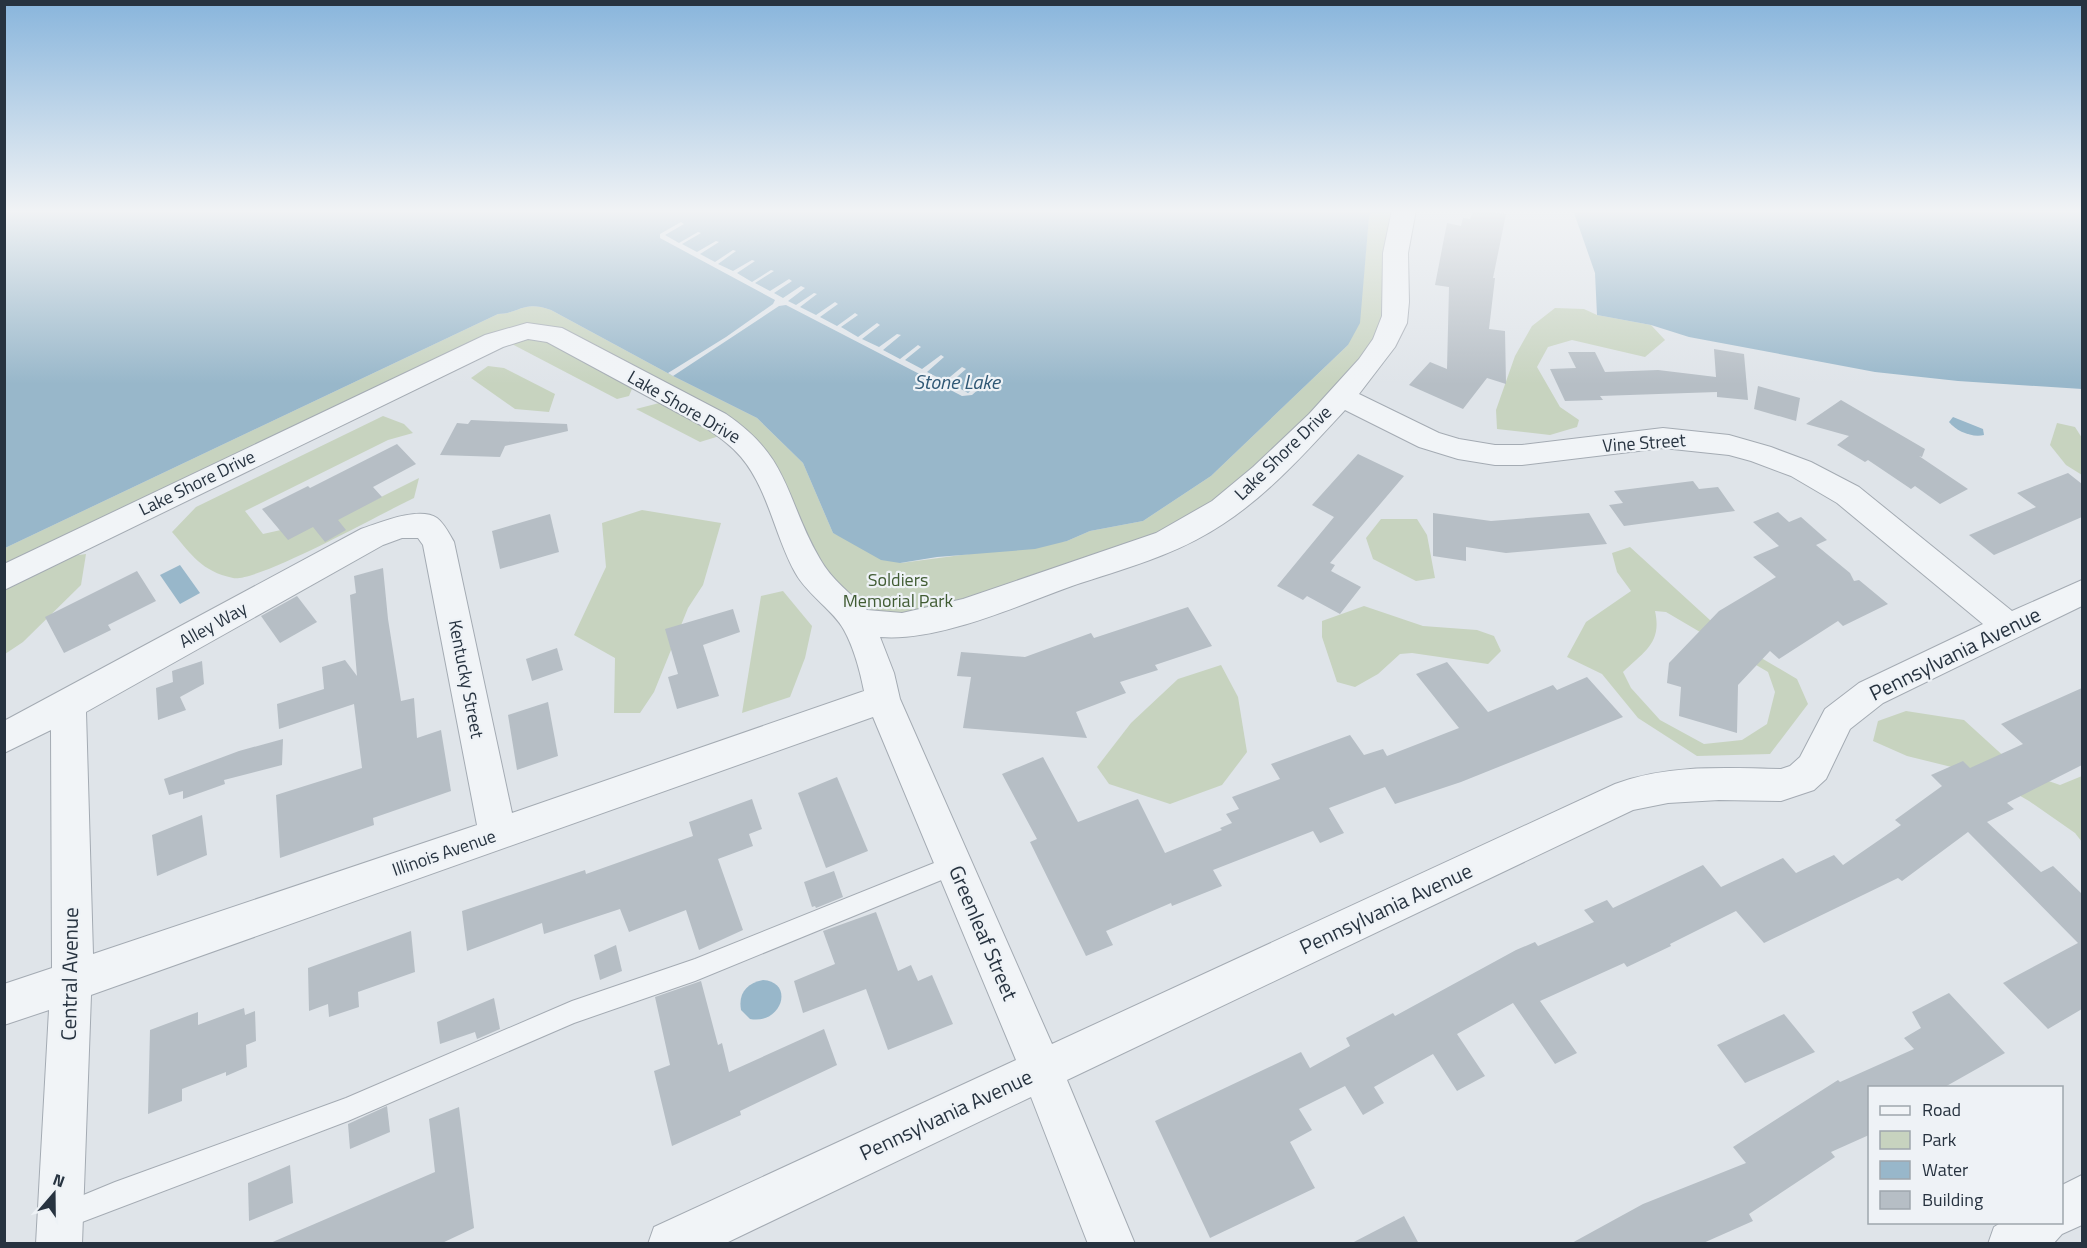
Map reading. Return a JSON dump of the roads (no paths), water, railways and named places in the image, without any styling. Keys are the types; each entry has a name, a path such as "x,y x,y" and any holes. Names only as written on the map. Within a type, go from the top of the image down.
{"street":[{"name":"Lake Shore Drive","path":"4,578 437,367 514,334 539,331 553,334 734,431 748,443 764,466 809,568 858,622 902,626 965,611 1167,541 1197,527 1250,488 1341,396 1381,350 1394,322 1395,268"},
{"name":"Vine Street","path":"1341,396 1429,440 1458,449 1495,455 1522,455 1663,438 1720,443 1761,454 1801,469 1848,495 2009,627"},
{"name":"Alley Way","path":"4,738 372,537 400,527 426,526"},
{"name":"Kentucky Street","path":"426,526 438,542 498,835"},
{"name":"Pennsylvania Avenue","path":"671,1244 1628,795 1668,787 1719,784 1781,785 1801,779 1813,768 1837,718 1871,693 2082,592"},
{"name":"Greenleaf Street","path":"858,622 877,673 883,699 1042,1071 1112,1244"},
{"name":"Illinois Avenue","path":"4,1005 498,835 883,699"},
{"name":"Central Avenue","path":"60,1230 72,981 68,705"},
{"path":"2063,1210 2082,1198"},
{"path":"2011,1244 2041,1224"}],"lane":[{"path":"60,1230 572,1012 695,970 824,920 954,865"}],"water":[{"name":"Stone Lake","path":"5,268 1365,268 1360,323 1348,345 1211,476 1143,521 1090,531 1067,541 1035,549 937,557 900,563 881,560 833,533 803,463 757,418 673,376 551,310 534,306 498,314 5,548"},
{"path":"1593,268 2082,268 2082,389 1958,381 1875,372 1689,337 1651,325 1597,315"},
{"path":"1953,417 1983,429 1984,435 1974,436 1960,431 1949,422"},
{"path":"180,565 200,593 180,604 160,575"},
{"path":"763,980 773,982 779,988 780,1002 777,1010 770,1016 750,1019 741,1010 742,994 748,986"}],"park label":[{"name":"Soldiers Memorial Park","path":"898,590"}]}
